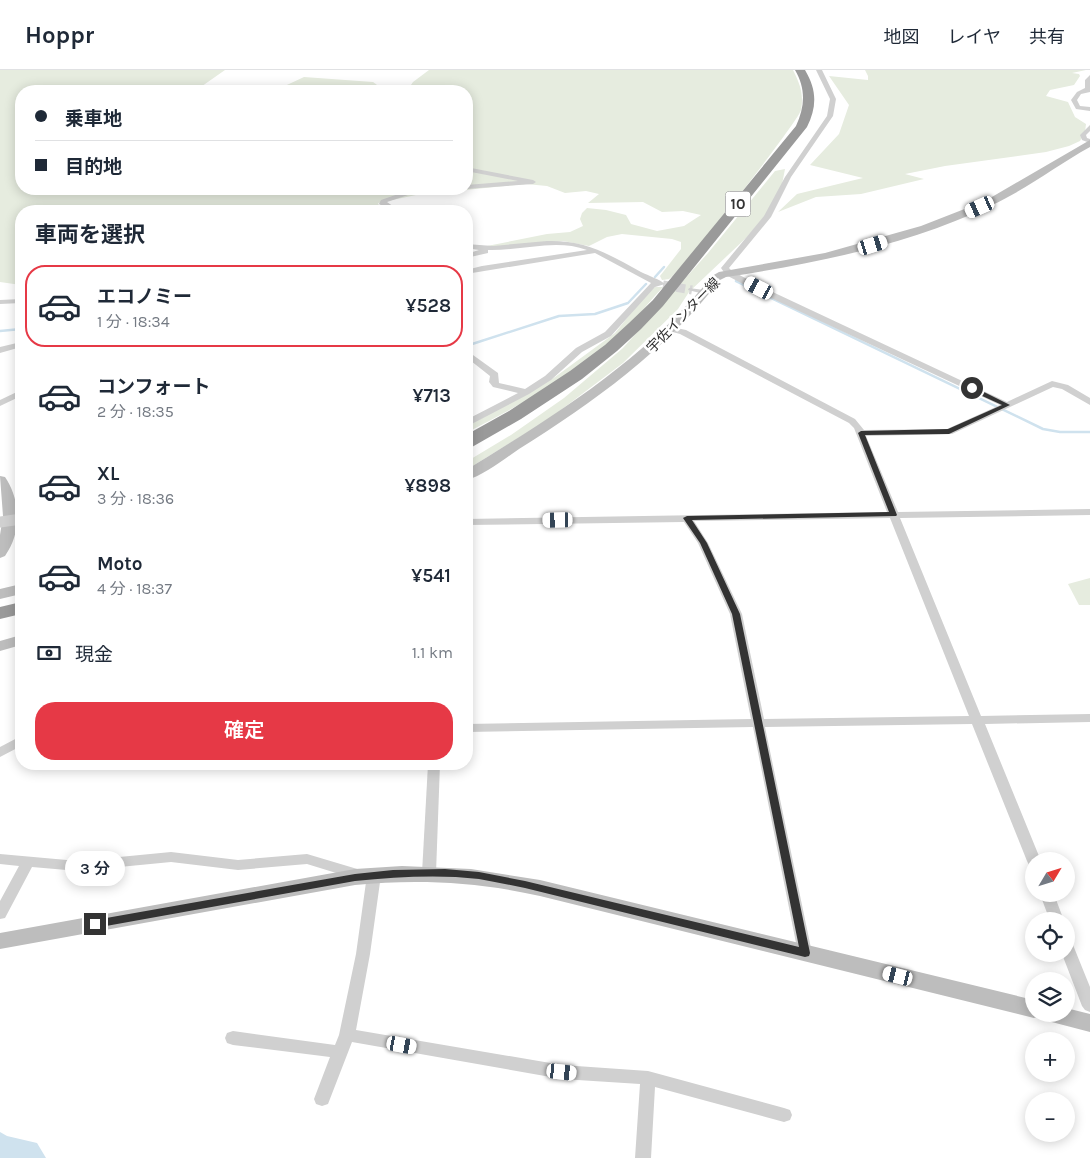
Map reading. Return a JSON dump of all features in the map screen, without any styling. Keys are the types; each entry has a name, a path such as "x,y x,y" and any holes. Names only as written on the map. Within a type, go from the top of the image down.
{"highway":[{"name":"10","path":"473,439 516,415 576,374 611,348 658,302 801,127 810,108 810,100 809,89 800,70"},
{"path":"473,451 542,409 578,382 626,338 635,326"},
{"path":"0,613 15,609"}],"main road":[{"name":"宇佐インター線","path":"729,273 835,254 873,245 937,224 998,198 1090,142"},
{"path":"0,480 8,495 11,516 8,537 1,551"}],"street":[{"path":"819,70 833,99 830,116 788,177 767,216 725,268 729,273 1007,405"},
{"path":"1089,84 1074,100 1078,108 1090,109"},
{"path":"1090,127 1083,136 1084,139 1090,142"},
{"path":"473,170 533,182 473,186"},
{"path":"385,205 383,200 400,195"},
{"path":"473,254 492,249 560,243 583,246 661,284 652,285 614,329 579,350 548,378 473,420"},
{"path":"473,247 492,249"},
{"path":"473,270 505,263 567,257 593,250"},
{"name":"宇佐インター線","path":"473,472 585,401 629,368 672,329 698,291 716,278 729,273"},
{"path":"0,302 15,301"},
{"path":"672,329 682,332 852,421 861,433 1030,852"},
{"path":"0,350 15,346"},
{"path":"473,358 495,375 493,382 496,385 526,392"},
{"path":"861,433 949,432 1054,384 1065,386 1090,402"},
{"path":"0,403 15,396"},
{"path":"473,522 1090,512"},
{"path":"687,518 703,543 736,614 805,953"},
{"path":"0,522 15,520"},
{"path":"0,594 15,590"},
{"path":"0,646 15,642"},
{"path":"473,728 1090,718"},
{"path":"0,753 15,744"},
{"path":"428,873 434,770"},
{"path":"0,859 78,866 181,856 245,865 307,859 368,876"},
{"path":"0,914 28,862"},
{"path":"0,941 368,876 428,873 471,875 509,881 1025,1007"},
{"path":"322,1100 346,1035 363,954 368,876"},
{"path":"1073,962 1090,1006"},
{"path":"1075,1019 1090,1023"},
{"path":"346,1035 562,1072 648,1078 784,1115"},
{"path":"233,1038 341,1052"},
{"path":"643,1158 648,1078"}],"shaded area":[{"path":"0,70 225,70 204,85 15,85 15,195 416,195 378,203 379,205 15,205 15,284 0,282"},
{"path":"429,70 793,70 798,80 802,104 795,120 715,226 669,279 662,280 660,276 681,249 681,242 672,239 622,234 607,237 589,246 563,241 499,247 487,246 547,234 570,232 583,226 580,219 582,213 587,208 626,215 631,224 657,231 684,226 701,215 683,211 662,212 643,202 588,203 599,194 586,191 565,193 547,186 526,184 473,189 473,85 411,85 413,82"},
{"path":"865,70 1086,70 1072,73 1079,74 1080,76 1074,85 1050,90 1046,96 1068,102 1075,117 1086,124 1085,132 1080,141 1046,152 945,166 905,174 924,179 861,194 816,197 778,212 797,194 863,178 810,165 839,134 849,105 829,76 868,80"},
{"path":"304,77 373,82 377,85 287,85"},
{"path":"785,169 779,200 746,238 689,292 678,309 623,363 549,419 473,466 473,458 511,435 564,398 623,348 708,253 775,171"},
{"path":"655,287 663,287 628,326 581,366 544,390 473,429 473,423 555,377 615,333 644,297"},
{"path":"1090,578 1090,605 1079,605 1068,584"}],"water":[{"path":"0,1132 7,1136 37,1143 46,1158 0,1158"}],"waterway":[{"path":"655,277 664,267"},
{"path":"736,281 1043,429 1060,432 1090,432"},
{"path":"473,344 559,316 595,314 628,303 646,284"},
{"path":"0,331 15,330"}],"tunnel":[{"path":"663,285 692,290"}],"route":[{"path":"95,924 355,878 393,874 445,873 479,876 525,884 805,953 736,614 703,543 687,518 894,515 861,433 949,432 1007,405 972,388"}]}
